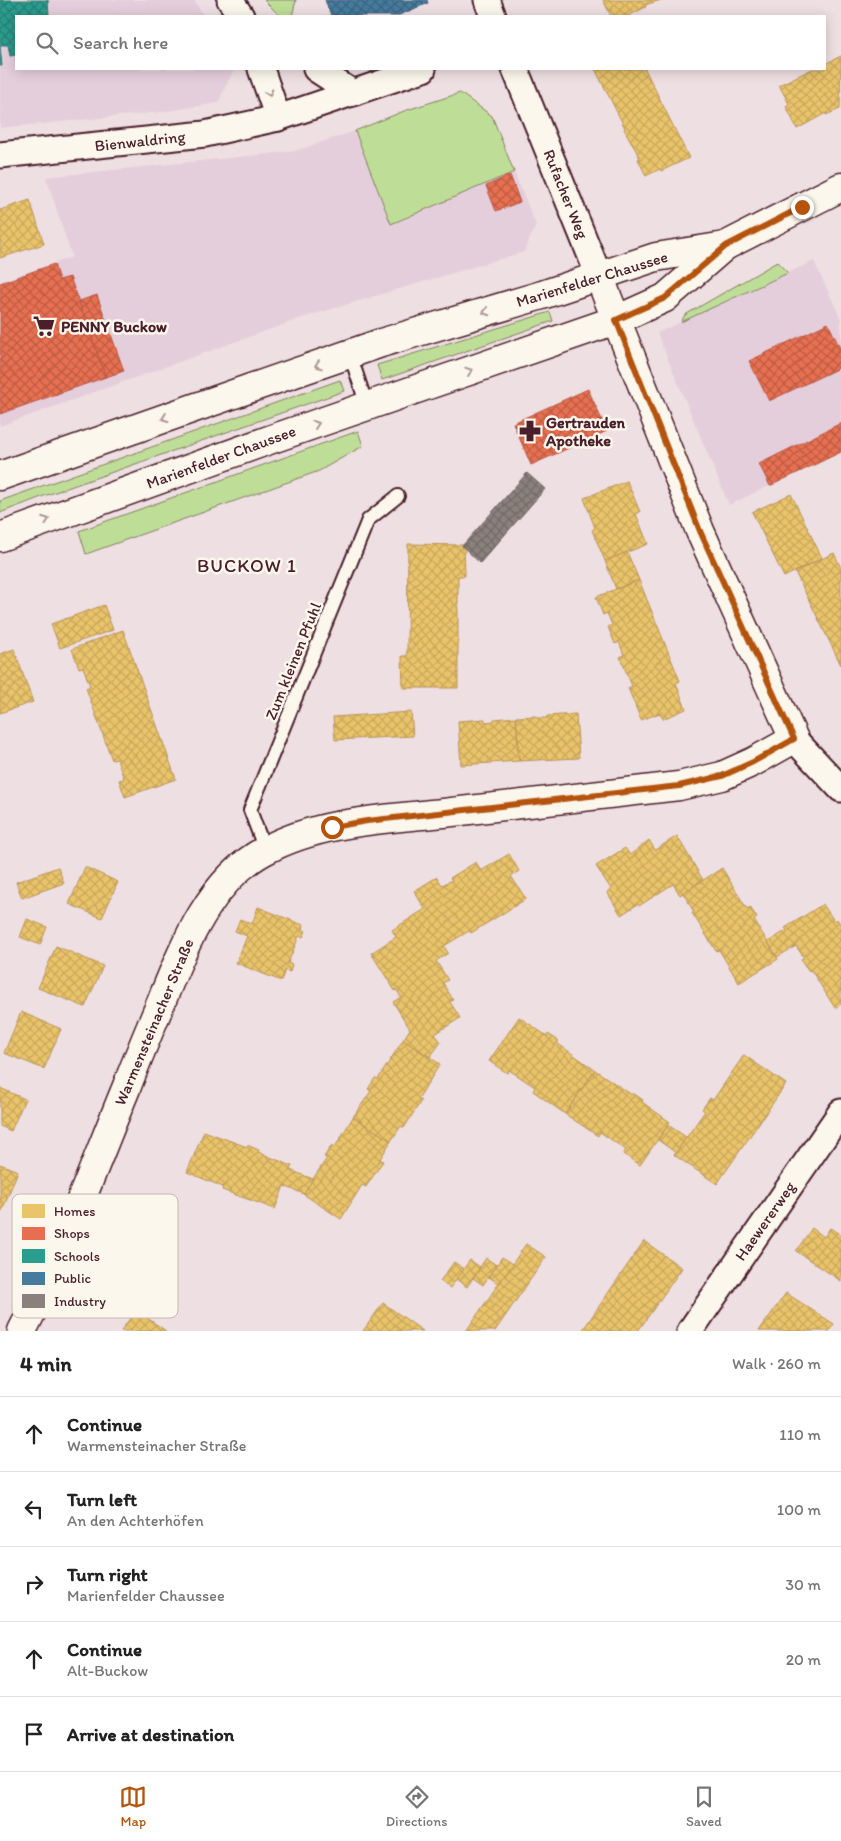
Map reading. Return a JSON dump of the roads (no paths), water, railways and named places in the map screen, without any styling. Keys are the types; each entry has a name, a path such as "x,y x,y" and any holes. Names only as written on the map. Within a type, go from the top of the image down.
{"main road":[{"path":"726,246 841,186"},
{"name":"Marienfelder Chaussee","path":"0,476 350,354 656,257 726,246"},
{"name":"Marienfelder Chaussee","path":"0,537 260,443 616,320 665,298 726,246"},
{"name":"Rufacher Weg","path":"599,276 700,531 794,739"},
{"name":"Warmensteinacher Straße","path":"82,1194 178,958 201,916 230,876 247,861 265,850 312,831 367,821 679,786 722,776 753,762 794,739"},
{"name":"Warmensteinacher Straße","path":"22,1331 28,1318"}],"street":[{"path":"230,0 240,15"},
{"path":"487,0 494,15"},
{"path":"261,70 278,118"},
{"path":"318,70 353,93"},
{"name":"Bienwaldring","path":"0,155 205,134 278,118 420,70"},
{"name":"Rufacher Weg","path":"515,70 599,276"},
{"path":"794,739 841,789"},
{"name":"Haewererweg","path":"690,1331 841,1112"}],"lane":[{"path":"350,354 367,406"},
{"name":"Zum kleinen Pfuhl","path":"265,850 250,810 368,520 398,496"}],"place":[{"name":"PENNY Buckow","path":"44,326"},
{"name":"Gertrauden Apotheke","path":"530,431"}],"district":[{"name":"BUCKOW 1","path":"247,565"}]}
